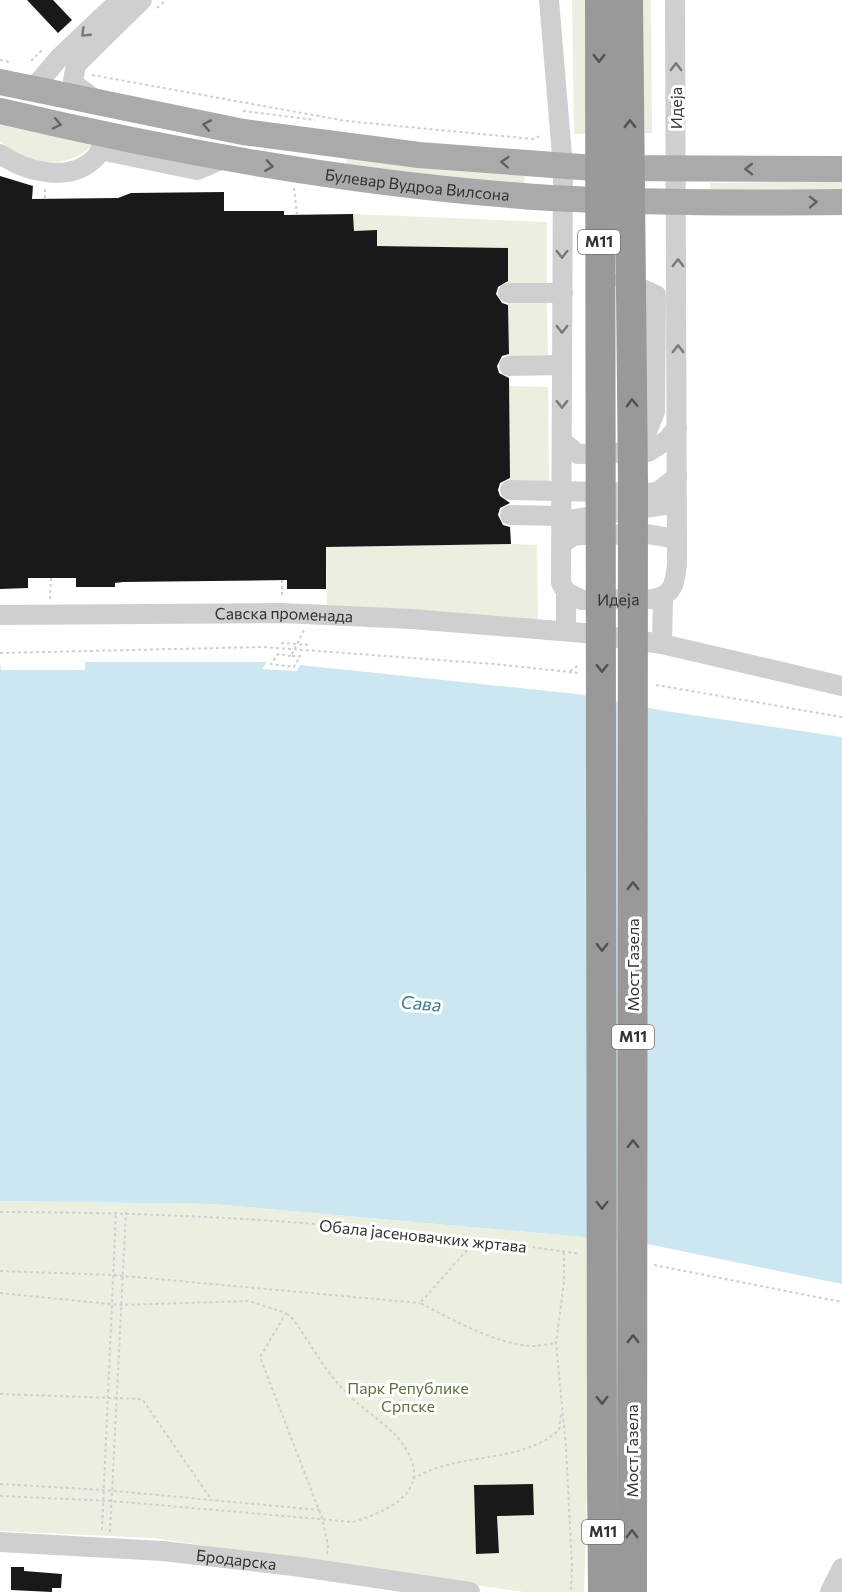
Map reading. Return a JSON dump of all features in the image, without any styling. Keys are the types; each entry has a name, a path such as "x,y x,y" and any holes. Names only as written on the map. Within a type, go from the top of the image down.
{"highway":[{"name":"Мост Газела","path":"600,0 603,1592"},
{"name":"Мост Газела","path":"628,0 633,483 632,1592"}],"main road":[{"name":"Булевар Вудроа Вилсона","path":"0,82 243,132 316,143 594,168 842,169"},
{"name":"Булевар Вудроа Вилсона","path":"0,111 103,143 300,171 455,189 594,200 677,203 842,202"}],"street":[{"path":"32,90 51,66 120,0"},
{"path":"103,104 76,86 73,71 79,60 142,0"},
{"path":"549,0 563,166 561,583 566,592 566,632"},
{"name":"Идеја","path":"566,592 582,600 663,597 675,584 677,203 675,0"},
{"path":"0,154 13,163 50,173 75,169 96,157 103,143"},
{"path":"594,168 595,454"},
{"path":"593,275 613,275 656,295 655,412 638,453"},
{"path":"508,293 563,292"},
{"path":"509,372 562,372"},
{"path":"563,442 578,454 638,453 656,448 677,429"},
{"path":"677,477 659,491 562,517 510,509 562,517 677,503"},
{"path":"562,517 573,536 646,534 677,539"},
{"path":"662,644 663,597"},
{"name":"Савска променада","path":"0,615 282,613 412,619 566,632 662,644 842,686"},
{"name":"Бродарска","path":"0,1542 185,1553 470,1592"},
{"path":"830,1592 842,1568"}],"path":[{"path":"31,61 51,66"},
{"path":"73,71 346,122 533,139 548,133"},
{"path":"234,112 250,110 345,127"},
{"path":"45,184 45,198"},
{"path":"294,187 297,215"},
{"path":"50,614 51,578"},
{"path":"291,656 305,629"},
{"path":"281,643 311,645"},
{"path":"0,652 263,647 494,663 581,673"},
{"path":"278,654 291,656 300,656 294,667 271,664 278,654"},
{"path":"649,684 842,717"},
{"name":"Обала јасеновачких жртава","path":"0,1212 126,1212 353,1227 587,1255"},
{"path":"105,1547 104,1501 116,1212"},
{"path":"105,1547 112,1501 126,1212"},
{"path":"420,1303 475,1241"},
{"path":"564,1252 564,1282 556,1343 572,1567 570,1592"},
{"path":"644,1263 842,1302"},
{"path":"0,1272 113,1275 420,1303 462,1324 507,1341 532,1346 556,1343"},
{"path":"0,1293 120,1305 249,1301 286,1313 293,1319 341,1388 397,1438 408,1454 414,1473 409,1490 398,1503 383,1513 353,1522 112,1501 0,1496"},
{"path":"286,1313 260,1357 322,1518 327,1545 324,1571"},
{"path":"413,1479 435,1468 544,1442 559,1430 562,1420 560,1383"},
{"path":"0,1394 142,1399 211,1500"},
{"path":"0,1484 105,1490 319,1510"}],"green space":[{"path":"572,0 651,0 652,133 574,134"},
{"path":"0,118 97,140 75,157 62,161 36,161 11,150 0,141"},
{"path":"347,156 525,174 524,184 346,166"},
{"path":"842,181 842,195 710,198 710,183"},
{"path":"353,214 547,222 547,284 508,285 507,248 377,246 377,231 354,231"},
{"path":"508,301 547,301 548,360 509,360"},
{"path":"509,386 548,387 549,488 510,487"},
{"path":"537,545 538,624 327,606 326,547"},
{"name":"Парк Републике Српске","path":"0,1201 213,1204 595,1238 584,1592 524,1592 154,1538 0,1531"}],"water":[{"name":"Сава","path":"85,662 267,662 262,669 297,671 300,665 577,694 665,711 842,737 842,1284 652,1245 595,1238 213,1204 0,1201 0,663 1,670 85,670"}],"building":[{"path":"27,0 53,0 72,20 58,33"},
{"path":"0,176 33,186 32,199 118,198 131,193 224,192 224,211 284,211 284,215 353,214 354,231 377,230 377,246 508,248 508,281 498,287 496,294 502,303 508,305 509,354 502,356 497,366 499,373 509,378 510,478 500,483 498,490 500,496 510,503 500,508 498,515 503,525 510,527 511,544 326,547 326,589 287,589 287,580 123,582 115,583 115,587 76,587 76,578 28,578 28,588 0,589"},
{"path":"533,1484 534,1515 497,1516 499,1553 476,1554 474,1485"},
{"path":"11,1567 24,1567 24,1571 62,1574 61,1588 52,1588 52,1592 11,1590"}]}
